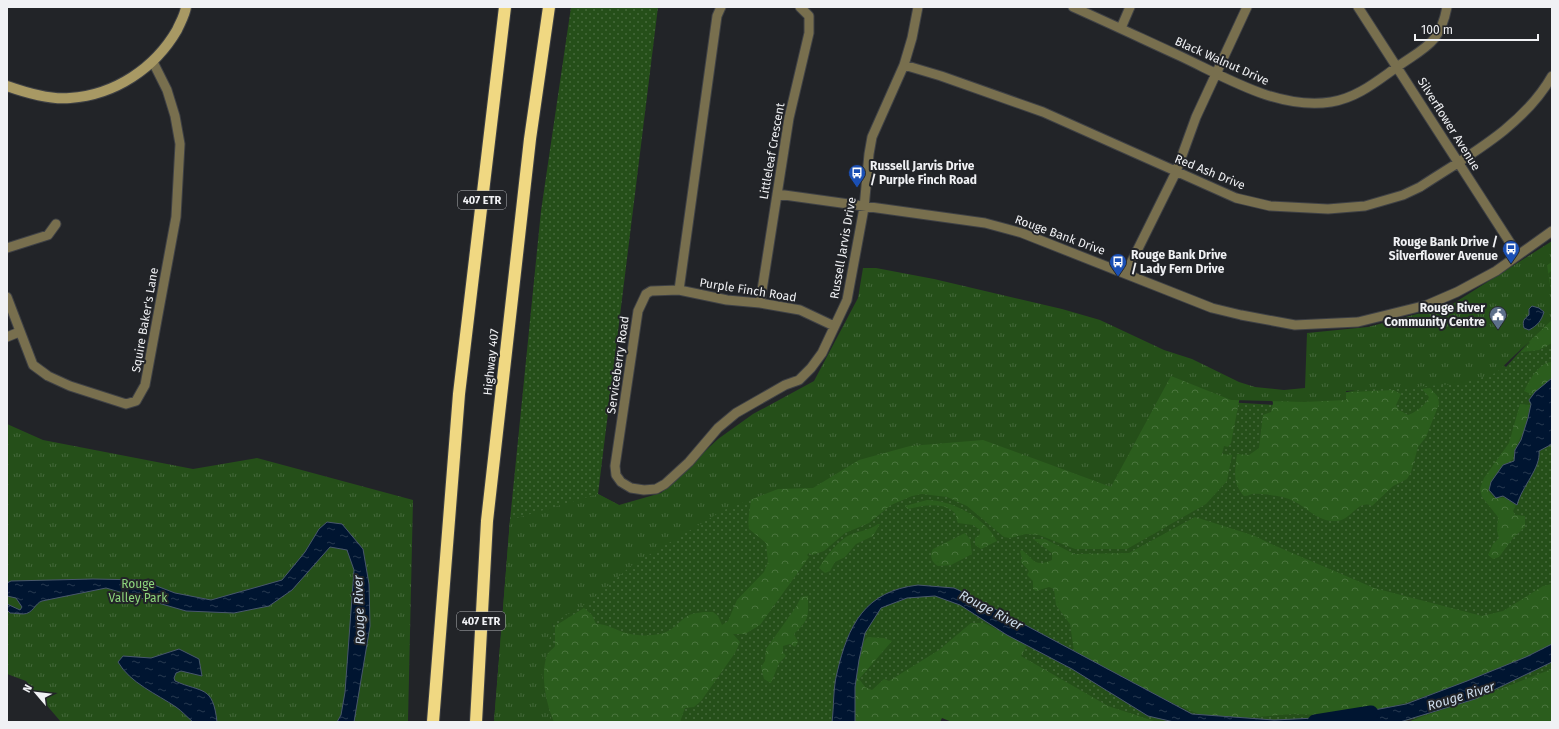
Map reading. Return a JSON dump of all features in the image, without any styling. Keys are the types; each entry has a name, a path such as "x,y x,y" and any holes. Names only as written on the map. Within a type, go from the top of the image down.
{"highway":[{"name":"407 ETR","path":"433,722 459,394 505,7"},
{"name":"Highway 407","path":"476,722 487,521 530,139 549,7"}],"street":[{"path":"7,86 35,94 69,99 89,96 133,78 153,62 162,52 171,39 186,7"},
{"path":"679,290 702,116 717,16 721,7"},
{"name":"Littleleaf Crescent","path":"760,303 789,118 809,33 809,16 800,7"},
{"name":"Russell Jarvis Drive","path":"616,475 621,482 631,488 644,490 656,489 665,484 689,462 718,428 736,413 784,385 799,380 811,368 822,353 847,300 864,208 872,137 904,65 912,38 918,7"},
{"name":"Black Walnut Drive","path":"1073,7 1121,28 1252,91 1285,100 1330,102 1345,99 1360,92 1381,80 1398,66 1430,46 1444,23 1447,7"},
{"path":"1121,28 1130,7"},
{"path":"1126,273 1176,172 1196,117 1247,7"},
{"name":"Silverflower Avenue","path":"1358,7 1398,66 1518,255"},
{"name":"Squire Baker's Lane","path":"7,298 33,365 48,376 70,386 126,404 136,401 141,396 145,385 176,216 180,144 175,116 167,90 153,62"},
{"name":"Red Ash Drive","path":"904,65 1043,112 1236,198 1270,206 1328,209 1365,206 1420,187 1517,120 1534,103 1552,76"},
{"path":"777,194 864,208"},
{"name":"Rouge Bank Drive","path":"864,208 985,223 1002,227 1022,233 1126,273 1212,308 1295,325 1358,322 1427,305 1457,292 1496,271 1552,231"},
{"path":"7,248 48,235 56,224"},
{"name":"Purple Finch Road","path":"679,290 727,300 760,303 800,310 834,326"},
{"name":"Serviceberry Road","path":"616,475 615,466 638,311 646,294 651,291 679,290"},
{"path":"7,337 19,332"}],"green space":[{"path":"571,7 658,7 598,494 619,505 536,580 494,722 510,520 541,211"},
{"path":"1552,241 1552,262 1547,265 1552,298 1552,320 1496,373 1460,384 1346,391 1346,400 1304,402 1231,400 1171,376 1111,487 983,440 910,446 859,460 813,488 778,489 724,510 632,565 589,602 553,623 542,675 549,715 552,722 494,722 510,520 598,494 619,505 661,493 718,439 753,414 814,381 858,298 863,268 876,268 934,279 1062,309 1100,320 1164,350 1192,359 1239,382 1255,387 1284,390 1305,388 1307,333 1368,327 1451,305"},
{"path":"1552,261 1552,270 1548,274 1552,292 1552,343 1539,350 1521,352 1530,343 1528,341 1526,280"},
{"path":"1552,268 1552,316 1533,281"},
{"path":"870,273 1241,391 1231,443 1228,447 1224,446 1222,454 1232,455 1227,481 1206,504 1127,549 1075,549 1039,535 1026,534 1010,538 1004,537 967,506 947,497 922,494 912,496 891,505 869,523 845,533 824,551 812,555 809,553 807,555 809,557 760,625 745,634 733,634 740,642 735,653 701,701 694,707 685,708 680,722 554,722 546,698 544,671 547,655 555,646 555,626 584,608 592,615 596,624 611,627 634,635 664,633 689,615 699,613 713,612 718,616 722,625 728,621 737,600 764,572 768,562 766,543 749,529 748,520 751,496 829,394"},
{"path":"1552,316 1552,707 1512,699 1399,722 1132,722 996,644 866,722 548,722 536,679 555,616 729,486 1226,402 1293,406 1491,355 1506,367"},
{"path":"1552,362 1552,377 1533,395 1524,391 1532,377 1539,369 1543,365"},
{"path":"1430,388 1438,397 1439,404 1426,437 1418,447 1411,472 1407,479 1393,486 1372,506 1362,505 1346,518 1329,521 1322,519 1286,498 1260,494 1244,496 1240,491 1235,476 1237,454 1249,455 1259,448 1263,415 1271,412 1273,403 1271,396 1393,390 1401,394 1396,405 1399,410 1408,415 1424,405 1429,397 1422,389"},
{"path":"1520,404 1530,405 1525,428 1514,451 1513,459 1502,466 1490,484 1488,491 1494,498 1506,498 1516,505 1513,511 1515,515 1525,516 1525,527 1513,538 1499,557 1493,559 1488,555 1493,544 1499,538 1497,531 1498,517 1482,497 1480,489 1484,478 1509,443"},
{"name":"Rouge Valley Park","path":"7,424 43,440 193,469 257,458 413,500 408,722 61,722 26,681 7,674"},
{"path":"927,500 947,503 967,512 985,525 997,541 981,549 975,545 975,538 980,534 980,530 973,525 958,523 954,512 943,506 931,505 908,509 905,506"},
{"path":"1195,517 1255,536 1374,588 1482,616 1503,611 1543,586 1552,584 1552,647 1508,670 1381,710 1350,716 1293,714 1231,719 1208,718 1133,686 1074,651 1070,624 1056,605 1054,589 1049,587 1036,591 1033,589 1033,581 1027,575 1029,571 1021,562 1022,558 1020,551 1022,550 1038,563 1052,560 1052,553 1033,539 1045,539 1074,554 1129,553"},
{"path":"880,524 873,536 856,544 845,557 835,562 830,571 825,573 819,568 831,551 846,537"},
{"path":"965,533 970,539 972,554 951,565 938,566 934,563 931,557 933,549"},
{"path":"808,596 807,617 803,625 794,634 798,642 795,647 790,644 783,646 783,652 786,656 779,663 771,683 764,679 761,667 765,661 766,649 796,607 801,597"},
{"path":"971,623 984,623 1027,645 1021,656 1108,706 1157,722 952,722 942,718 940,722 848,722 854,679 864,641 868,637 884,638 892,641 859,679 865,687 872,690 884,679 889,681 939,650"},
{"path":"1552,669 1552,722 1407,722 1490,693"}],"water":[{"path":"1532,306 1539,308 1544,312 1539,322 1529,330 1524,328 1523,322 1529,315 1529,309"},
{"path":"1552,378 1552,444 1539,451 1537,464 1519,498 1517,505 1503,496 1496,498 1489,490 1491,482 1503,465 1514,461 1515,450 1521,440 1528,418 1531,404 1529,400 1535,392"},
{"path":"327,522 342,524 363,549 369,584 370,626 354,722 337,722 341,715 345,692 354,570 347,550 330,547 292,590 269,606 234,613 186,611 106,588 42,601 26,614 10,613 7,610 7,604 20,610 22,607 16,598 7,596 7,583 11,581 93,579 141,580 175,593 211,600 282,580 305,552 319,529"},
{"path":"918,585 954,588 969,595 1192,714 1274,720 1337,717 1406,704 1526,657 1552,644 1552,662 1475,699 1400,722 1174,722 1148,716 1072,669 1007,635 960,605 935,596 907,598 881,608 865,633 855,687 855,722 832,722 837,673 841,656 853,626 862,613 872,603 885,595 900,589"},
{"path":"179,649 199,659 202,676 181,671 176,673 174,678 175,681 205,692 213,702 217,722 193,722 176,707 144,688 129,676 118,662 123,656 151,658"}],"waterway":[{"name":"Rouge River","path":"1315,722 1371,713"}],"place":[{"name":"Russell Jarvis Drive / Purple Finch Road","path":"857,188"},
{"name":"Rouge Bank Drive / Silverflower Avenue","path":"1511,264"},
{"name":"Rouge Bank Drive / Lady Fern Drive","path":"1118,277"},
{"name":"Rouge River Community Centre","path":"1498,330"}]}
